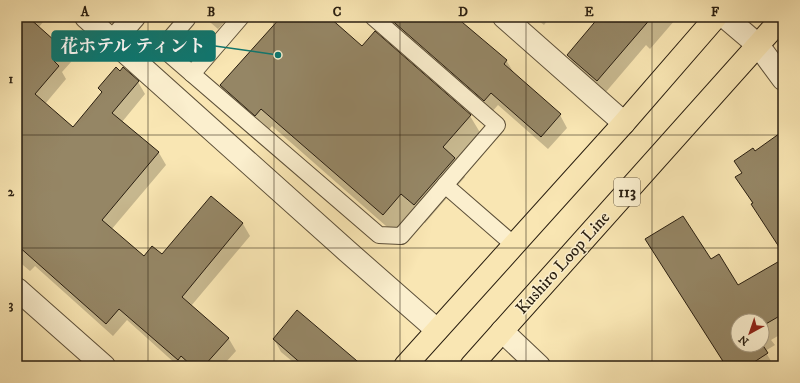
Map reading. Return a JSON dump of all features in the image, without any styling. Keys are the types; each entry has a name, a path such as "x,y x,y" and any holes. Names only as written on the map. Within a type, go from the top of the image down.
{"main road":[{"path":"405,366 624,124 716,17"},
{"name":"Kushiro Loop Line","path":"471,366 783,17"}],"street":[{"path":"86,17 437,330"},
{"path":"113,41 134,17"},
{"path":"504,17 624,124"},
{"path":"725,17 758,45 783,79"},
{"path":"17,289 104,366"},
{"path":"502,331 540,366"}],"lane":[{"path":"184,17 187,19 162,48 379,235 401,236 497,124 373,17"},
{"path":"192,74 241,17"},
{"path":"445,185 514,245"}],"building":[{"path":"17,17 28,17 64,49 54,61 59,66 35,94 73,127 102,92 98,88 116,67 120,71 123,67 139,81 112,113 159,152 102,220 144,256 152,246 162,254 211,196 243,223 182,297 229,338 204,366 192,366 181,356 178,360 119,309 106,324 17,245"},
{"path":"281,17 329,17 362,46 375,31 471,115 443,147 455,158 414,205 401,194 383,215 261,109 255,116 220,85"},
{"path":"388,17 456,17 507,60 504,64 561,114 541,137 491,93 484,101"},
{"path":"599,17 652,17 597,81 567,55"},
{"path":"783,131 783,253 751,204 753,203 735,177 742,173 734,161 753,148 755,151"},
{"path":"683,216 711,259 719,254 738,285 783,259 783,314 770,322 770,313 730,313 730,353 768,353 748,366 726,366 645,239"},
{"path":"297,310 363,366 304,366 273,339"}],"place":[{"name":"花ホテル ティント","path":"278,55"}]}
